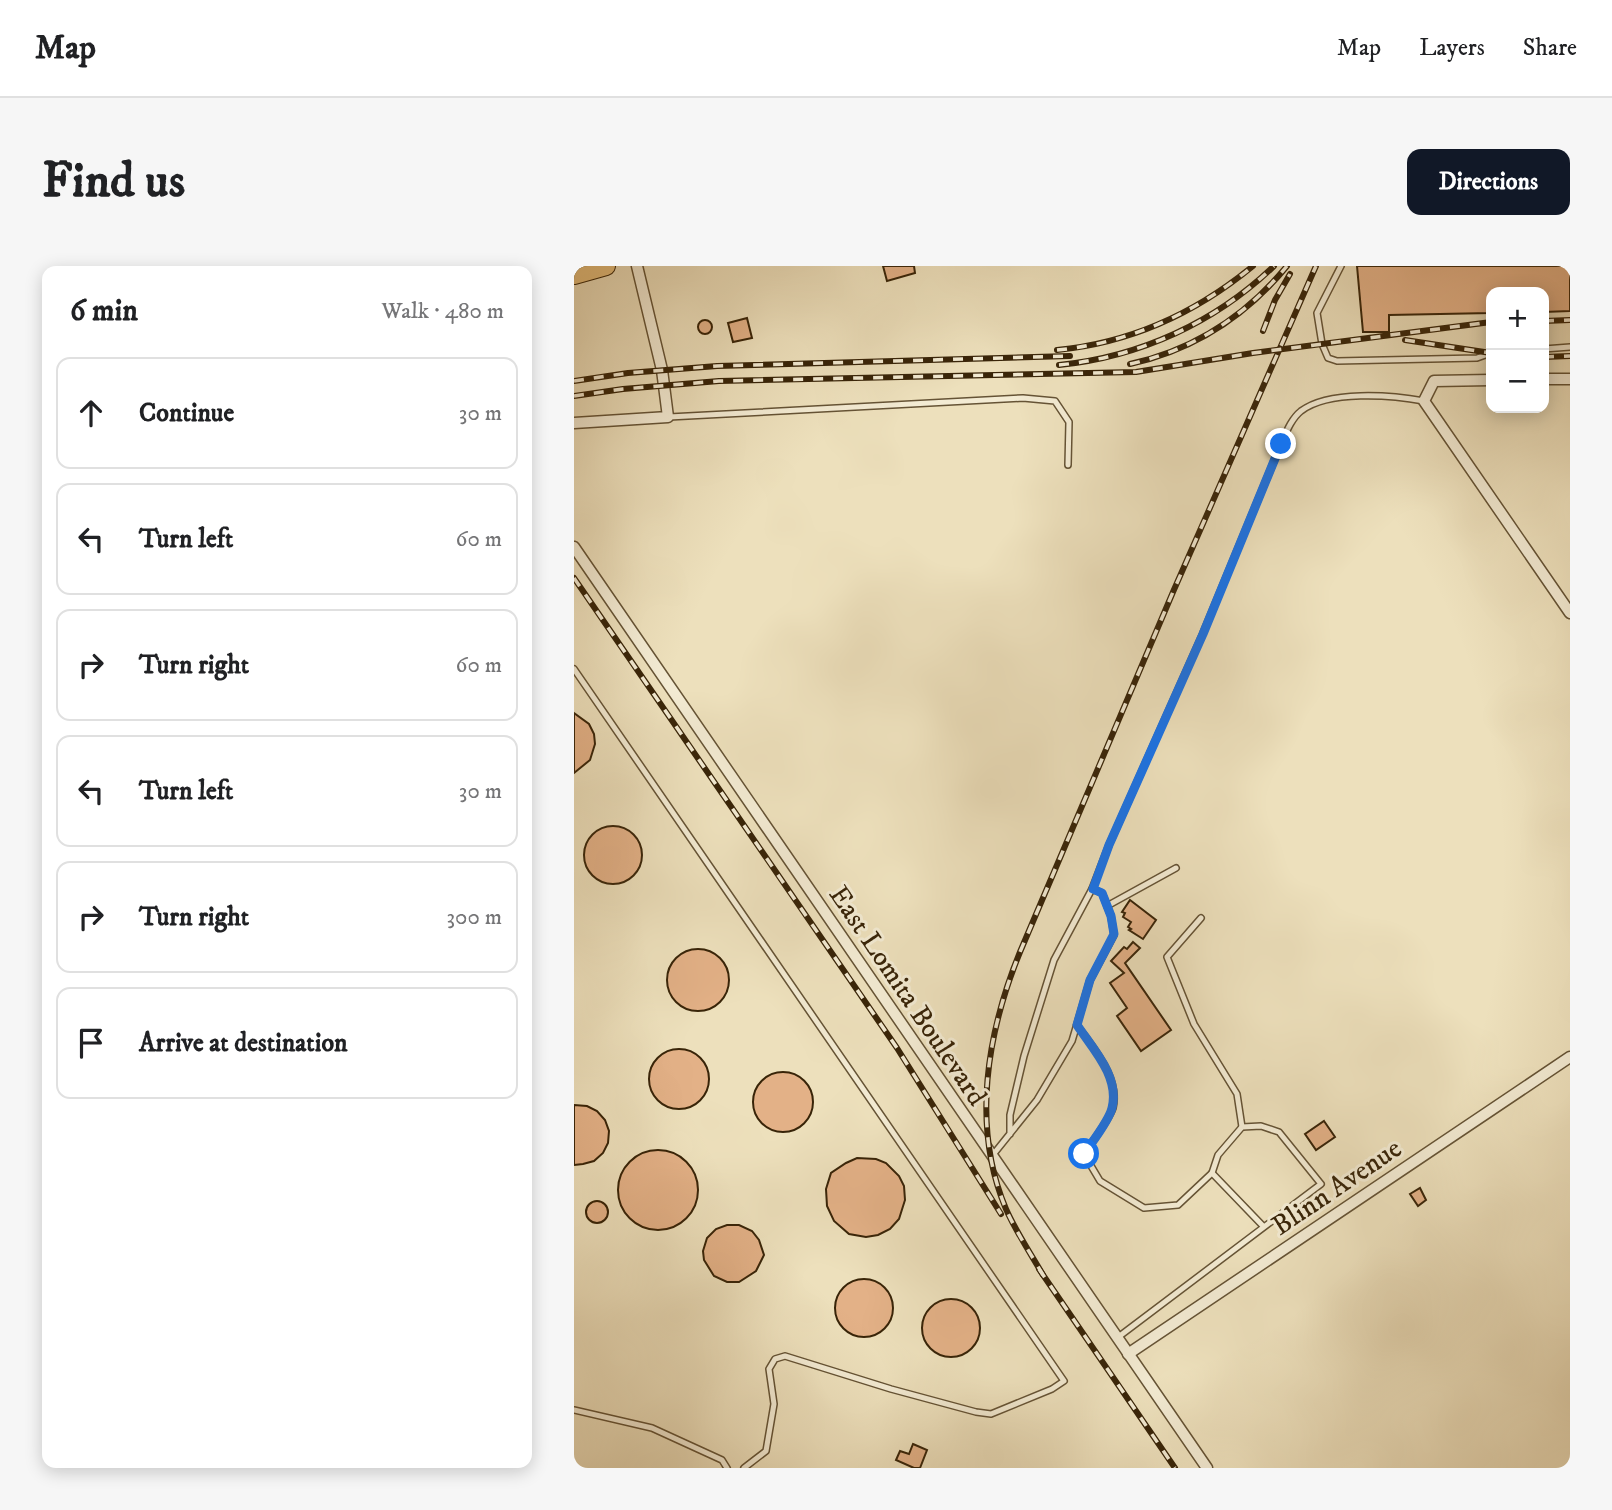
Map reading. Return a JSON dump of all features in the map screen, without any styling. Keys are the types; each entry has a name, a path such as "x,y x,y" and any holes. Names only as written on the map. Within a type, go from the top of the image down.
{"main road":[{"path":"574,275 606,266"}],"street":[{"path":"574,423 667,418 662,370 637,266"},
{"path":"1549,379 1570,379"},
{"path":"1486,380 1434,381 1424,401 1570,613"},
{"name":"East Lomita Boulevard","path":"574,547 1207,1468"},
{"name":"Blinn Avenue","path":"1128,1354 1570,1057"}],"lane":[{"path":"1341,266 1317,313 1322,344 1328,358 1336,361 1477,358 1486,355"},
{"path":"1549,349 1570,347"},
{"path":"1010,1134 1010,1115 1024,1056 1054,960 1093,889 1109,845 1203,634 1293,420 1299,412 1309,407 1347,398 1379,395 1424,401"},
{"path":"667,418 1023,398 1055,401 1069,422 1068,465"},
{"path":"574,669 1064,1381 1052,1389 991,1414 891,1389 785,1356 775,1359 769,1369 774,1404 766,1451 744,1468"},
{"path":"1107,906 1176,868"},
{"path":"992,1156 1037,1100 1072,1041 1090,980 1114,934 1102,893 1093,889"},
{"path":"1201,918 1167,957 1194,1024 1237,1094 1242,1128"},
{"path":"1077,1025 1104,1065 1113,1084 1112,1108 1084,1154 1100,1181 1144,1208 1178,1205 1212,1172 1218,1154 1242,1128 1262,1126 1279,1132 1321,1184 1117,1338"},
{"path":"1212,1172 1263,1226"},
{"path":"574,1410 652,1428 722,1460 727,1468"}],"building":[{"path":"883,266 914,266 915,273 887,281"},
{"path":"1357,266 1570,266 1570,311 1549,312 1549,287 1486,287 1486,313 1389,315 1389,332 1363,332"},
{"path":"747,318 752,338 733,342 728,323"},
{"path":"705,320 710,322 710,332 705,334 700,332 698,327 700,322"},
{"path":"574,713 589,724 595,744 590,760 574,773"},
{"path":"607,826 619,826 634,834 642,849 642,861 634,876 619,884 607,884 592,876 584,861 584,849 592,834"},
{"path":"1130,900 1156,920 1143,939 1129,930 1131,922 1123,917 1125,913 1122,912"},
{"path":"1133,942 1140,948 1125,963 1171,1030 1141,1051 1117,1016 1127,1008 1110,983 1124,973 1111,961"},
{"path":"698,949 720,958 729,980 720,1002 698,1011 676,1002 667,980 676,958"},
{"path":"673,1049 685,1049 704,1062 709,1079 707,1091 696,1104 685,1109 673,1109 654,1096 649,1085 649,1073 662,1054"},
{"path":"777,1072 789,1072 808,1085 813,1102 811,1114 800,1127 789,1132 777,1132 758,1119 753,1108 753,1096 766,1077"},
{"path":"574,1105 587,1106 597,1111 605,1120 609,1131 608,1143 603,1153 594,1161 574,1165"},
{"path":"1324,1121 1335,1137 1316,1150 1305,1134"},
{"path":"658,1150 673,1153 686,1162 695,1175 698,1190 695,1205 686,1218 673,1227 658,1230 643,1227 630,1218 621,1205 618,1190 621,1175 630,1162 643,1153"},
{"path":"857,1158 876,1159 886,1163 899,1176 904,1186 905,1200 899,1219 890,1229 878,1235 866,1237 849,1234 834,1221 827,1206 826,1189 831,1173"},
{"path":"1420,1188 1426,1200 1418,1206 1410,1194"},
{"path":"597,1201 605,1204 608,1212 605,1220 597,1223 589,1220 586,1212 589,1204"},
{"path":"739,1225 752,1231 759,1240 764,1255 756,1271 739,1282 727,1282 714,1276 704,1260 703,1251 707,1238 716,1229"},
{"path":"858,1279 870,1279 885,1287 893,1302 893,1314 885,1329 870,1337 858,1337 843,1329 835,1314 835,1302 843,1287"},
{"path":"945,1299 957,1299 972,1307 980,1322 980,1334 972,1349 957,1357 945,1357 930,1349 922,1334 922,1322 930,1307"},
{"path":"913,1444 927,1450 920,1468 896,1460 900,1451 909,1454"}],"railway":[{"path":"1057,350 1110,341 1161,323 1209,298 1253,266"},
{"path":"1059,365 1119,354 1175,334 1227,304 1274,266"},
{"path":"1130,364 1175,350 1217,328 1254,300 1287,266"},
{"path":"1043,1275 1006,1209 995,1177 989,1145 986,1113 988,1080 999,1015 1020,952 1173,592 1316,266"},
{"path":"1263,331 1275,300 1290,274"},
{"path":"1549,321 1570,320"},
{"path":"574,396 719,381 1136,372 1253,353 1486,323"},
{"path":"1405,340 1486,352"},
{"path":"574,381 628,373 717,366 1070,356"},
{"path":"1549,357 1570,356"},
{"path":"574,578 897,1048 1001,1214"},
{"path":"1039,1269 1175,1468"}],"route":[{"path":"1084,1154 1112,1108 1113,1084 1104,1065 1077,1025 1090,980 1114,934 1111,916 1102,893 1093,889 1109,845 1203,634 1281,444"}]}
